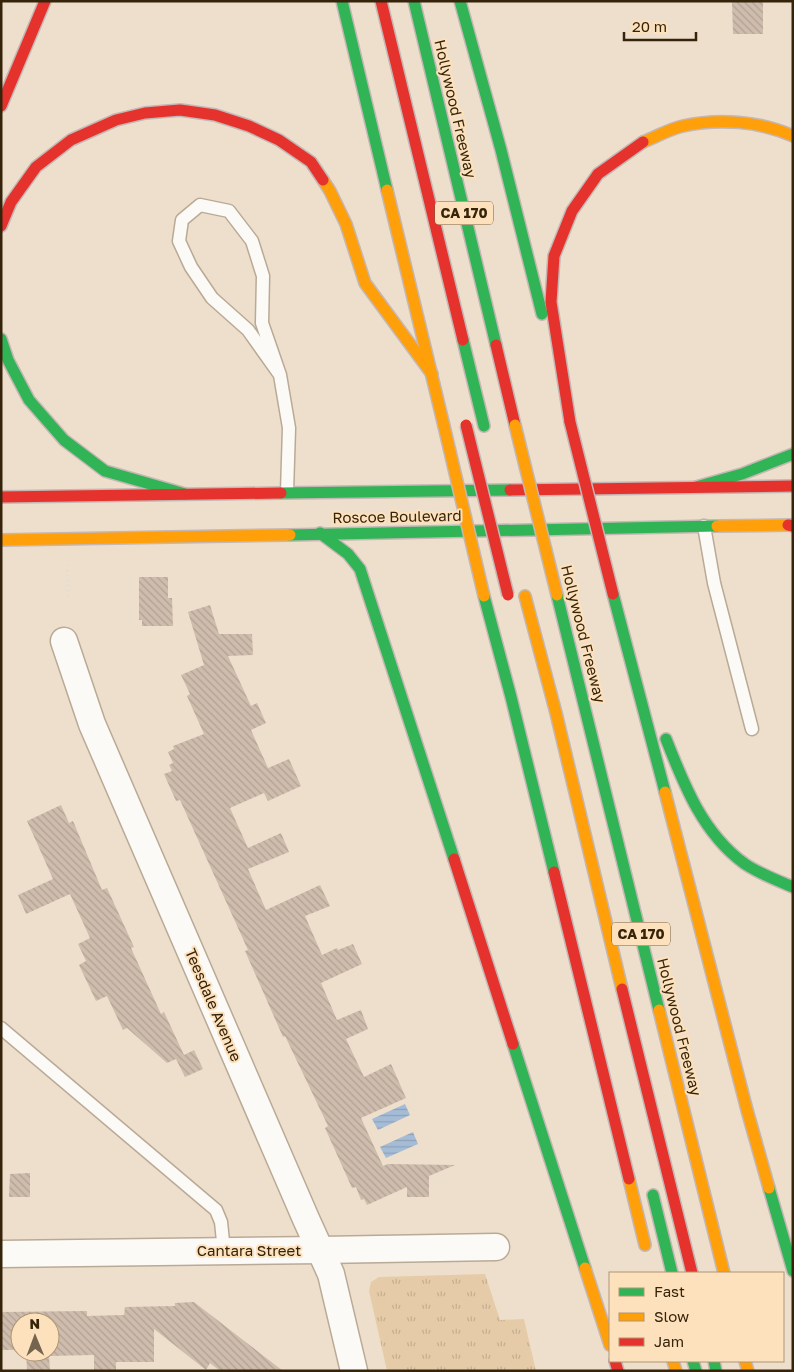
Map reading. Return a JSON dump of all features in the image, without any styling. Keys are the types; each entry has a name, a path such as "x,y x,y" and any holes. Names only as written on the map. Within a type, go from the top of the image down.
{"main road":[{"path":"1,106 45,1"},
{"path":"342,1 484,596 511,697 647,1254"},
{"path":"381,1 485,430"},
{"name":"Hollywood Freeway","path":"414,1 515,425 724,1272"},
{"path":"460,1 501,150 746,1110 793,1271"},
{"path":"1,226 11,202 36,167 70,140 116,120 145,113 180,110 215,115 250,126 279,140 311,162 330,191 346,224 365,283 432,374"},
{"path":"570,422 551,302 554,256 572,210 598,174 638,144 682,126 731,121 776,128 793,136"},
{"path":"1,339 8,360 29,400 64,440 105,471 186,494"},
{"path":"465,421 509,600"},
{"path":"696,487 742,474 793,454"},
{"path":"498,482 502,501"},
{"name":"Roscoe Boulevard","path":"1,497 793,486"},
{"path":"507,520 511,539"},
{"name":"Roscoe Boulevard","path":"1,540 791,525"},
{"path":"320,533 348,554 360,569 609,1342"},
{"path":"524,591 556,713 591,864 692,1272"},
{"path":"613,594 655,710"},
{"path":"661,726 687,792 708,829 738,859 772,880 793,886"},
{"path":"651,1187 672,1272"}],"street":[{"name":"Teesdale Avenue","path":"64,641 92,724 303,1213 332,1274 354,1371"},
{"name":"Cantara Street","path":"1,1254 496,1246"}],"lane":[{"path":"280,375 248,330 212,298 191,268 179,240 182,220 200,205 229,211 252,241 263,276 262,323 280,375 289,428 287,492"},
{"path":"704,526 714,584 752,729"},
{"path":"1,1028 216,1210 221,1222 224,1251"}],"path":[{"path":"67,565 68,598"}],"green space":[{"path":"485,1274 500,1320 524,1319 536,1371 387,1371 369,1291 371,1282 379,1277"}],"water":[{"path":"405,1104 410,1115 378,1130 372,1119"},
{"path":"413,1132 418,1144 386,1158 380,1147"}],"building":[{"path":"732,1 763,1 763,34 733,34"},
{"path":"139,577 168,577 168,598 172,598 173,626 142,626 142,620 139,620"},
{"path":"210,605 219,634 252,634 253,655 228,656 251,706 257,703 266,723 251,730 268,768 289,759 301,786 268,801 264,793 230,808 248,848 281,833 289,852 248,869 266,910 320,885 330,906 305,916 322,955 337,948 338,950 353,944 362,964 321,983 337,1020 361,1010 368,1029 346,1039 364,1077 391,1064 406,1098 361,1118 383,1166 388,1164 455,1165 429,1176 429,1197 407,1197 407,1187 367,1205 364,1199 361,1200 356,1187 352,1188 325,1128 328,1126 285,1036 283,1037 245,951 248,950 180,800 176,801 164,774 172,771 169,765 173,763 168,752 174,749 173,746 204,734 187,696 190,694 181,675 204,665 188,612"},
{"path":"61,805 69,823 73,821 102,890 107,888 134,947 131,948 161,1014 164,1012 184,1055 194,1050 203,1069 185,1077 176,1059 167,1063 127,1028 123,1030 107,996 96,1001 79,965 86,961 78,944 90,938 70,894 26,914 18,895 53,879 27,821"},
{"path":"30,1173 30,1197 9,1197 10,1174"},
{"path":"194,1302 283,1371 220,1371 210,1363 206,1370 154,1329 154,1362 116,1362 116,1371 94,1371 94,1355 60,1356 60,1312 10,1312 10,1350 1,1350 1,1312 87,1311 87,1316 124,1315 125,1307 175,1306 175,1303"},
{"path":"27,1362 49,1362 50,1371 27,1371"}],"traffic: fast":[{"path":"342,1 387,190"},
{"path":"414,1 496,345"},
{"path":"460,1 501,150 542,314"},
{"path":"1,339 8,360 29,400 64,440 105,471 185,494"},
{"path":"463,340 484,426"},
{"path":"696,487 742,474 793,454"},
{"path":"281,493 510,490"},
{"path":"290,535 717,526"},
{"path":"320,533 348,554 360,569 454,859"},
{"path":"613,594 665,792"},
{"path":"557,595 659,1010"},
{"path":"484,596 554,872"},
{"path":"666,739 696,808 717,838 745,864 762,874 793,887"},
{"path":"513,1044 585,1268"},
{"path":"769,1188 793,1271"},
{"path":"653,1195 672,1272"},
{"path":"693,1362 696,1371"},
{"path":"714,1362 716,1371"}],"traffic: slow":[{"path":"643,142 678,127 710,122 753,124 793,136"},
{"path":"323,180 346,224 365,283 432,374"},
{"path":"387,190 444,426"},
{"path":"515,425 557,595"},
{"path":"444,426 484,596"},
{"path":"717,526 793,525"},
{"path":"1,540 290,535"},
{"path":"525,596 556,713 622,989"},
{"path":"665,792 769,1188"},
{"path":"659,1010 724,1272"},
{"path":"629,1179 645,1245"},
{"path":"585,1268 609,1342"},
{"path":"673,1362 676,1371"},
{"path":"745,1362 748,1371"}],"traffic: jam":[{"path":"1,106 45,1"},
{"path":"381,1 463,340"},
{"path":"1,226 11,202 36,167 71,140 116,120 145,113 180,110 215,115 249,126 279,140 311,162 323,180"},
{"path":"570,422 551,302 554,256 572,211 598,174 643,142"},
{"path":"496,345 515,425"},
{"path":"570,422 613,594"},
{"path":"466,425 508,595"},
{"path":"510,490 793,486"},
{"path":"1,497 281,493"},
{"path":"788,525 793,526"},
{"path":"454,859 513,1044"},
{"path":"554,872 629,1179"},
{"path":"622,989 692,1272"},
{"path":"615,1362 618,1371"}]}
